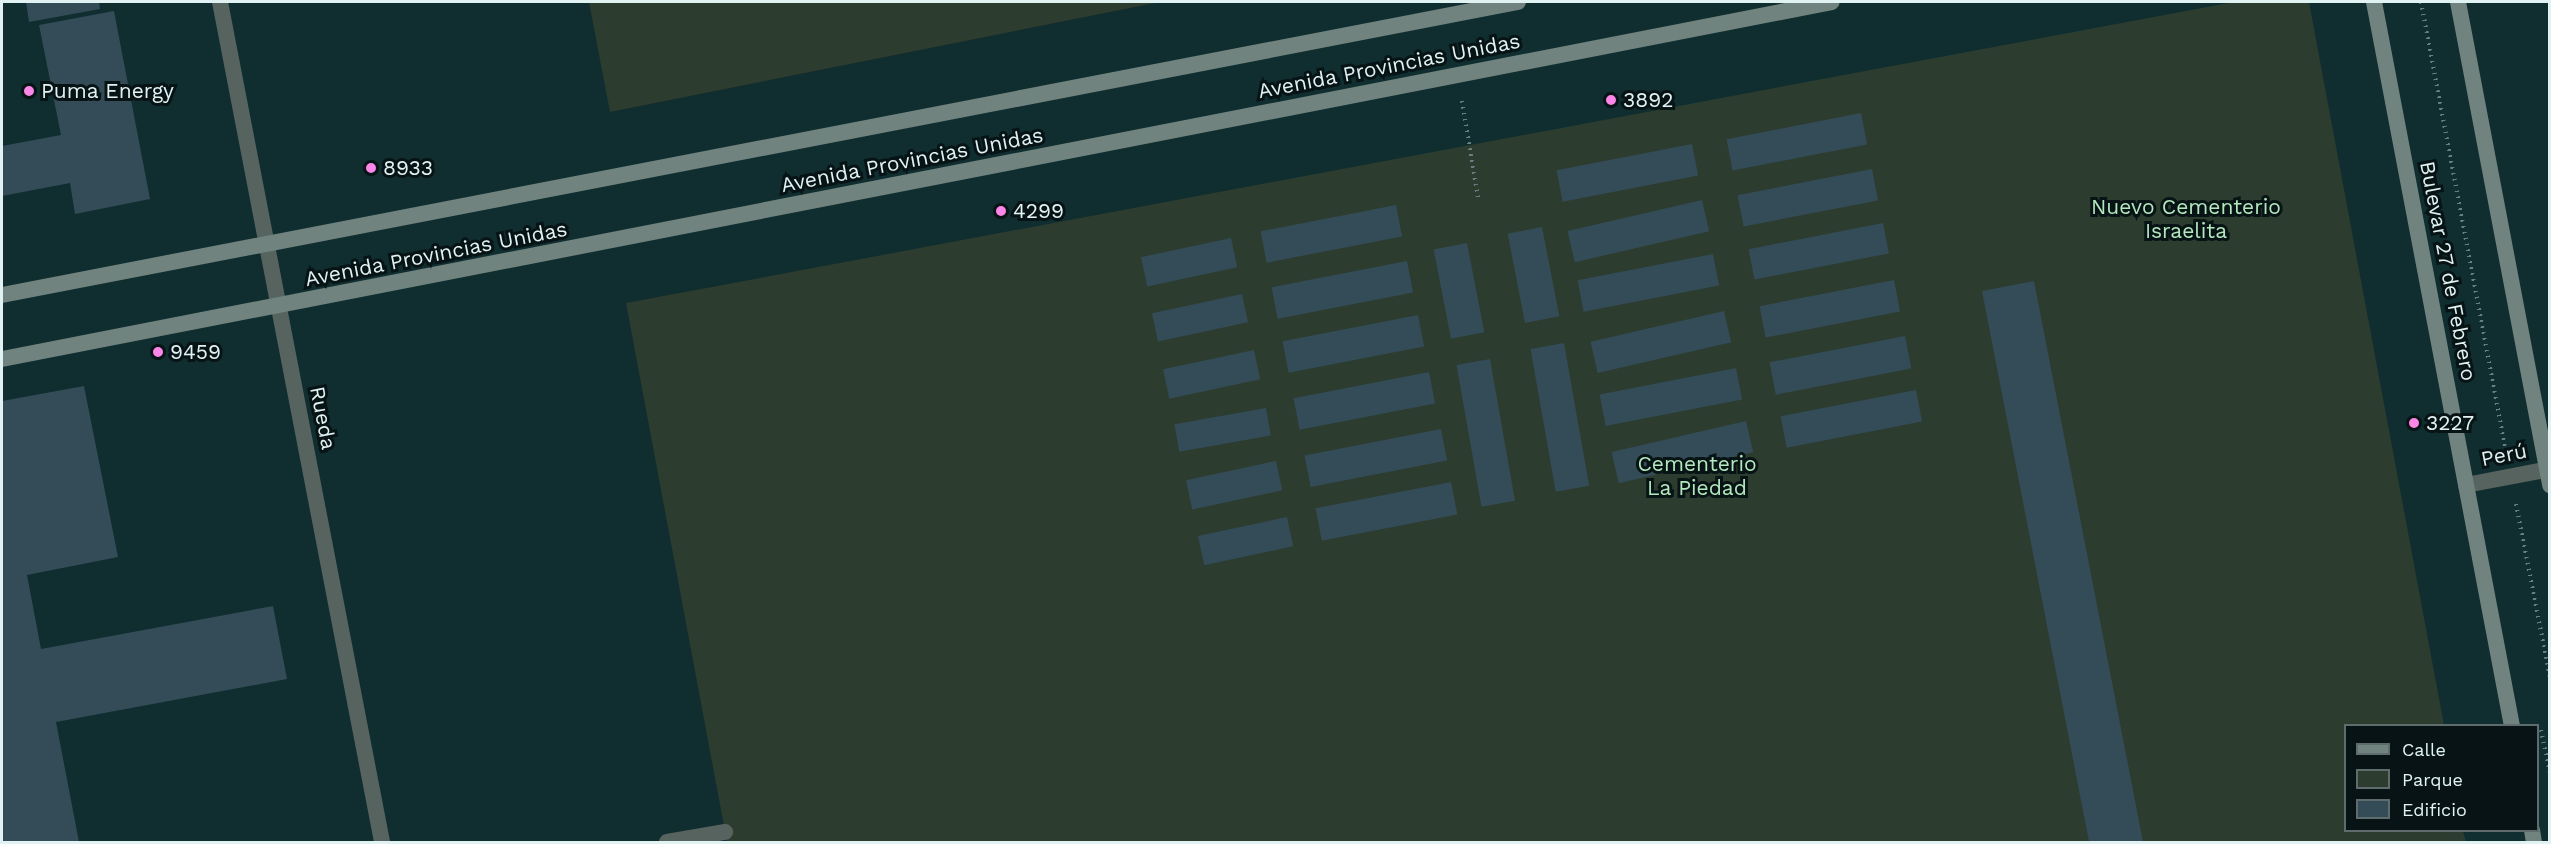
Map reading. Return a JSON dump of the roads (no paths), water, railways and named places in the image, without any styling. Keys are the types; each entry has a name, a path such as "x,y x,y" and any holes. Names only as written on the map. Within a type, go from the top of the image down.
{"main road":[{"name":"Avenida Provincias Unidas","path":"2,295 1518,2"},
{"name":"Avenida Provincias Unidas","path":"2,359 279,307 1831,2"},
{"name":"Bulevar 27 de Febrero","path":"2374,2 2512,724"},
{"path":"2458,2 2549,475"}],"street":[{"name":"Rueda","path":"220,2 382,843"},
{"name":"Perú","path":"2466,485 2511,476 2549,475"},
{"path":"667,843 724,832"}],"place":[{"name":"Puma Energy","path":"29,91"},
{"name":"3892","path":"1611,100"},
{"name":"8933","path":"371,168"},
{"name":"4299","path":"1001,211"},
{"name":"9459","path":"158,352"},
{"name":"3227","path":"2414,423"}],"park label":[{"name":"Nuevo Cementerio Israelita","path":"2186,219"},
{"name":"Cementerio La Piedad","path":"1697,476"}]}
